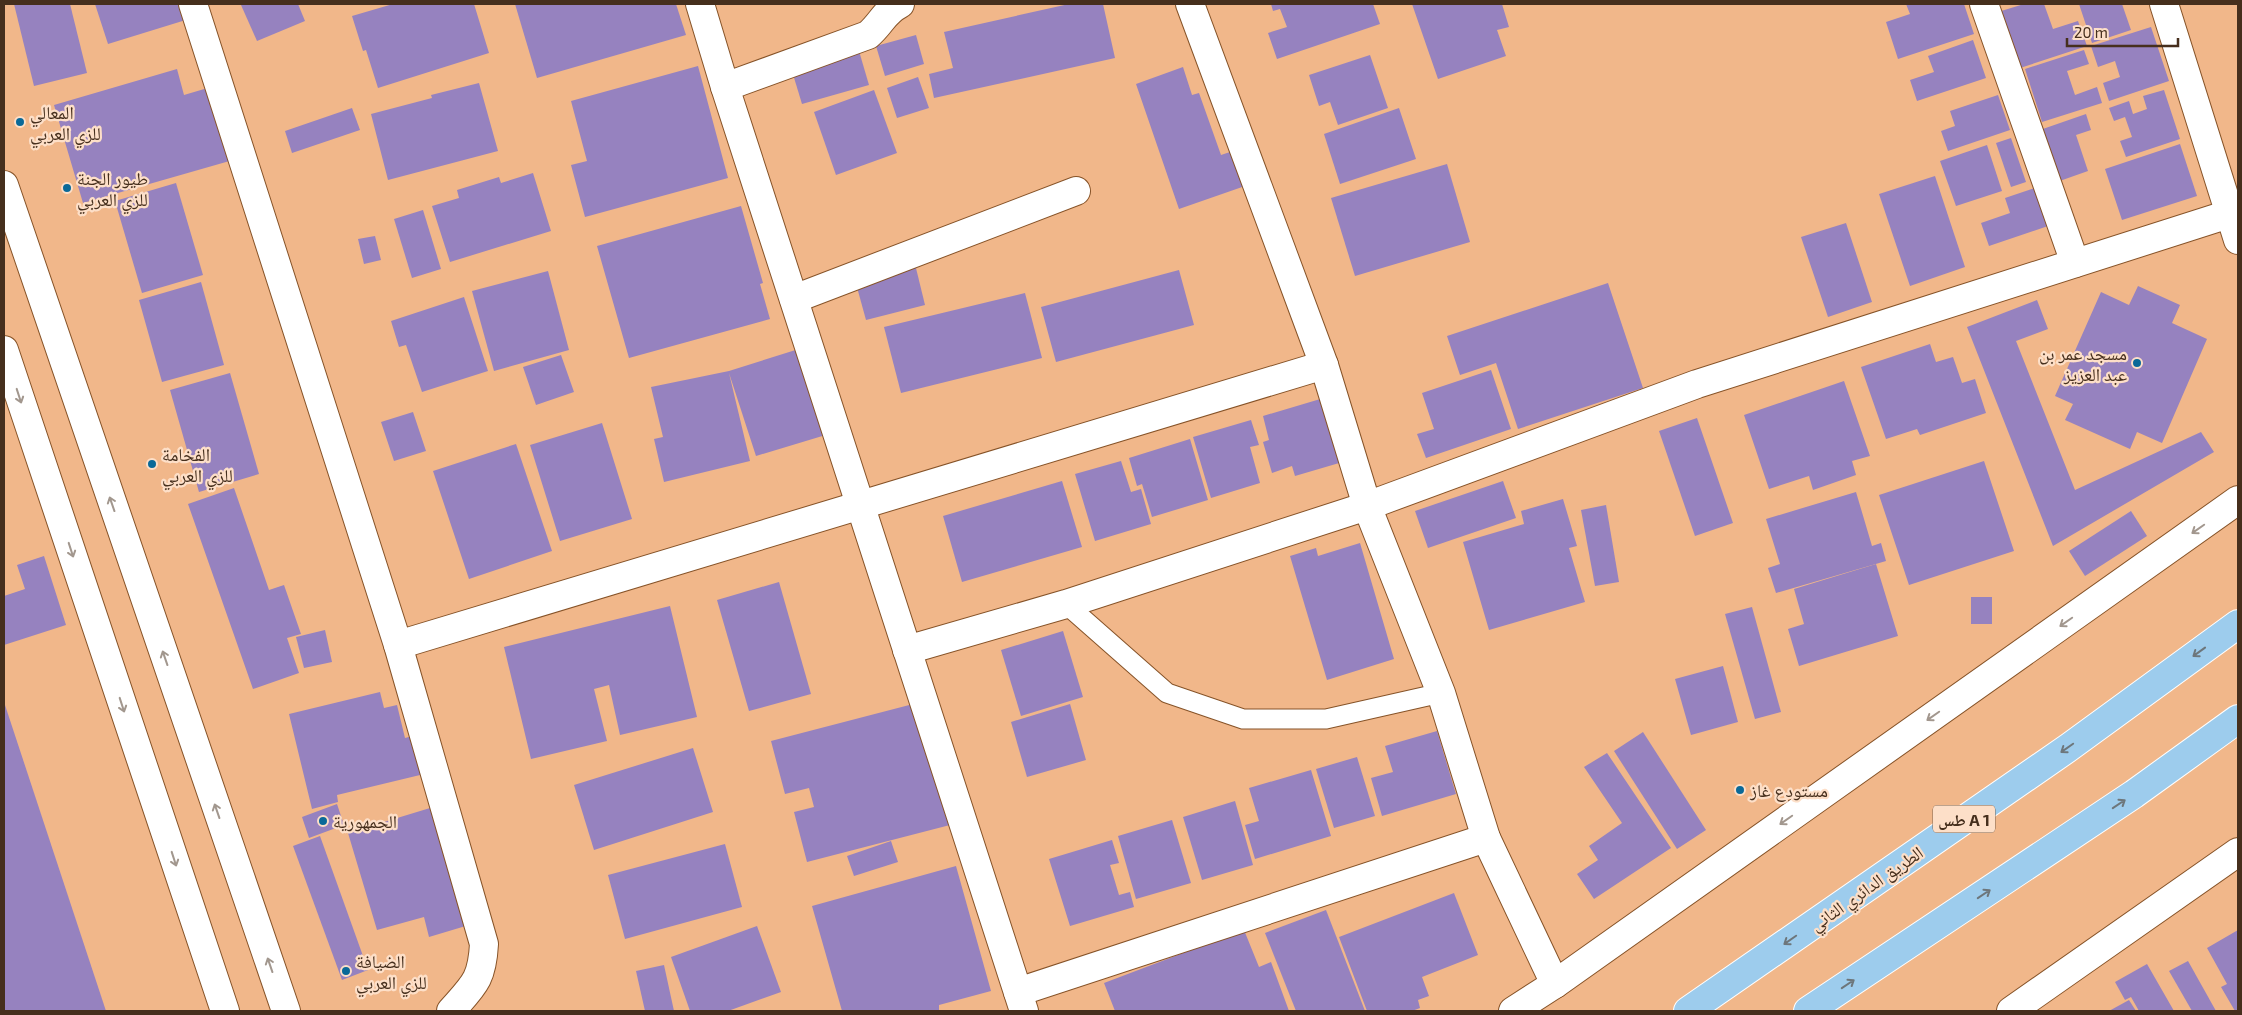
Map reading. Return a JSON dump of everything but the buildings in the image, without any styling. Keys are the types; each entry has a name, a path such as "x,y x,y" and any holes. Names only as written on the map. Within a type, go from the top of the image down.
{"highway":[{"name":"الطريق الدائري الثاني","path":"1688,1011 2068,748 2238,624"},
{"path":"1808,1011 2134,794 2238,719"}],"street":[{"path":"193,4 398,645 484,944 482,971 477,982 451,1011"},
{"path":"700,4 725,87 1021,1002 1486,838"},
{"path":"725,87 868,35 879,26 888,10 900,4"},
{"path":"1190,4 1324,365 1367,506 1441,693 1486,838 1555,984"},
{"path":"1984,4 2075,263"},
{"path":"2164,4 2238,240"},
{"path":"4,185 286,1011"},
{"path":"794,299 1076,191"},
{"path":"907,650 1066,604 1367,506 1697,384 2229,214"},
{"path":"4,350 224,1011"},
{"path":"398,645 860,503 1324,365"},
{"path":"1513,1011 1555,984 2238,500"},
{"path":"2011,1011 2238,852"}],"lane":[{"path":"1066,604 1138,669 1168,693 1243,719 1326,719 1441,693"}],"place":[{"name":"المعالي للزي العربي","path":"20,122"},
{"name":"طيور الجنة للزي العربي","path":"67,188"},
{"name":"مسجد عمر بن عبد العزيز","path":"2137,363"},
{"name":"الفخامة للزي العربي","path":"152,464"},
{"name":"مستودع غاز","path":"1740,790"},
{"name":"الجمهورية","path":"323,821"},
{"name":"الضيافة للزي العربي","path":"346,971"}]}
